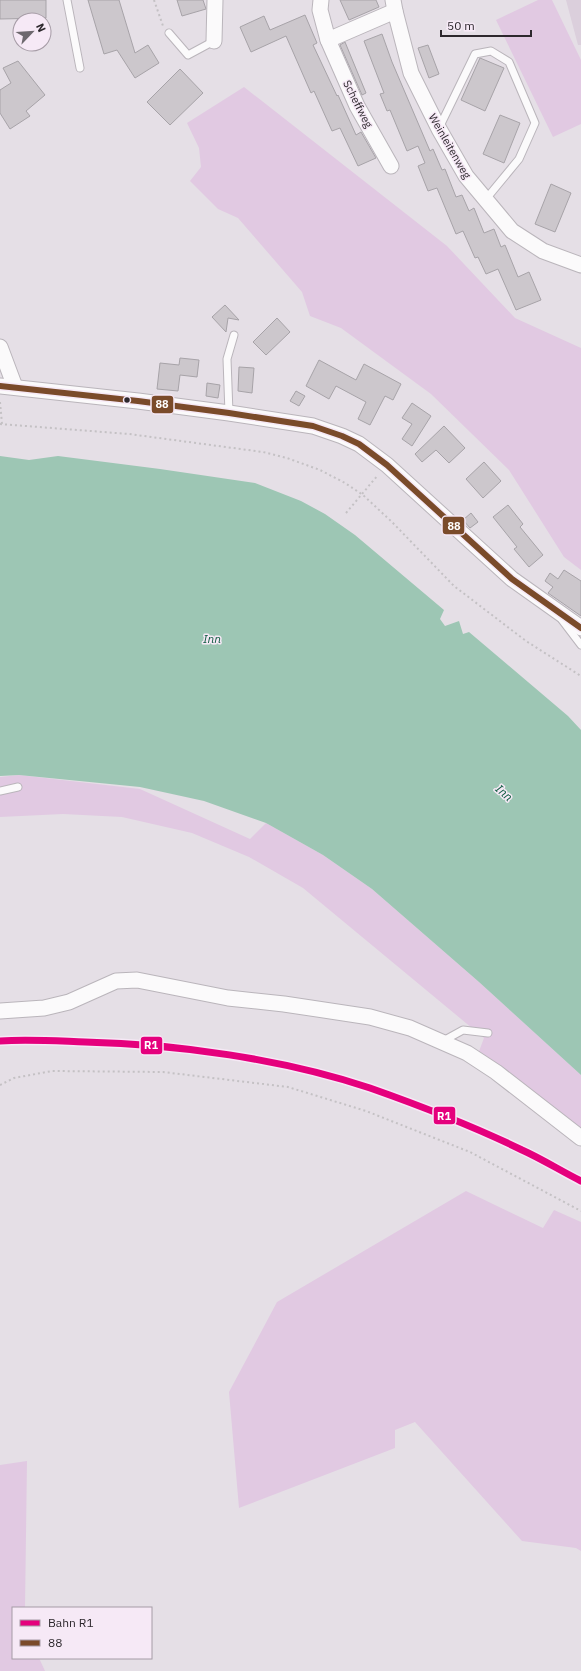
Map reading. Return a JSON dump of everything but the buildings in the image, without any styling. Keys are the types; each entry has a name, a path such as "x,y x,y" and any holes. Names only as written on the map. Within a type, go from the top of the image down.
{"street":[{"path":"214,41 215,0"},
{"name":"Scheffweg","path":"321,0 320,10 328,40 357,106 391,166"},
{"path":"328,40 394,5"},
{"name":"Weinleitenweg","path":"394,5 411,73 439,129 466,176 512,231 543,251 581,265"},
{"path":"0,347 15,387"},
{"path":"0,386 138,401 229,413 313,426 342,436 358,444 387,465 512,579 581,628"},
{"path":"0,1011 44,1008 69,1002 116,981 137,980 228,998 284,1004 370,1017 410,1028 468,1053 496,1072 581,1138"}],"lane":[{"path":"67,0 80,68"},
{"path":"169,33 188,55 214,41"},
{"path":"439,129 475,54 491,51 509,62 535,123 519,159 486,199"},
{"path":"229,413 229,373 227,359 234,335"},
{"path":"558,613 581,645"},
{"path":"0,791 18,787"},
{"path":"443,1041 463,1030 488,1033"}],"path":[{"path":"154,0 161,24 169,33"},
{"path":"0,402 1,424 129,434 263,452 287,458 320,470 345,483 363,495 392,522 454,586 526,641 581,676"},
{"path":"346,513 363,495 381,472"},
{"path":"0,1085 14,1078 52,1071 163,1072 288,1087 366,1111 470,1152 581,1210"}],"shaded area":[{"path":"538,0 552,0 581,60 581,124 553,137 496,20"},
{"path":"566,0 581,0 581,45 578,45"},
{"path":"244,87 447,246 515,318 581,348 581,570 564,557 509,470 431,394 341,328 310,316 302,292 238,218 218,209 190,181 201,167 199,148 187,123"},
{"path":"19,775 140,789 250,839 266,823 323,855 372,889 479,982 581,1075 581,1136 478,1054 484,1038 303,888 249,857 192,833 122,817 63,814 0,817 0,777"},
{"path":"466,1191 543,1228 554,1210 581,1222 581,1551 576,1548 522,1541 415,1422 395,1430 395,1448 239,1508 229,1392 277,1302"},
{"path":"27,1461 25,1607 12,1607 12,1659 39,1659 45,1671 0,1671 0,1465"}],"water":[{"name":"Inn","path":"0,456 29,460 58,456 255,483 301,501 325,514 355,535 444,610 440,619 445,626 459,621 463,634 469,632 568,716 581,730 581,1075 479,982 372,889 323,855 266,823 204,801 140,787 19,775 0,776"}],"rail line":[{"name":"R1","path":"0,1041 42,1040 156,1046 229,1055 302,1069 370,1088 447,1117 529,1154 581,1181"}],"transit line":[{"name":"88","path":"0,386 138,401 229,413 313,426 342,436 359,444 387,465 512,579 581,628"}]}
